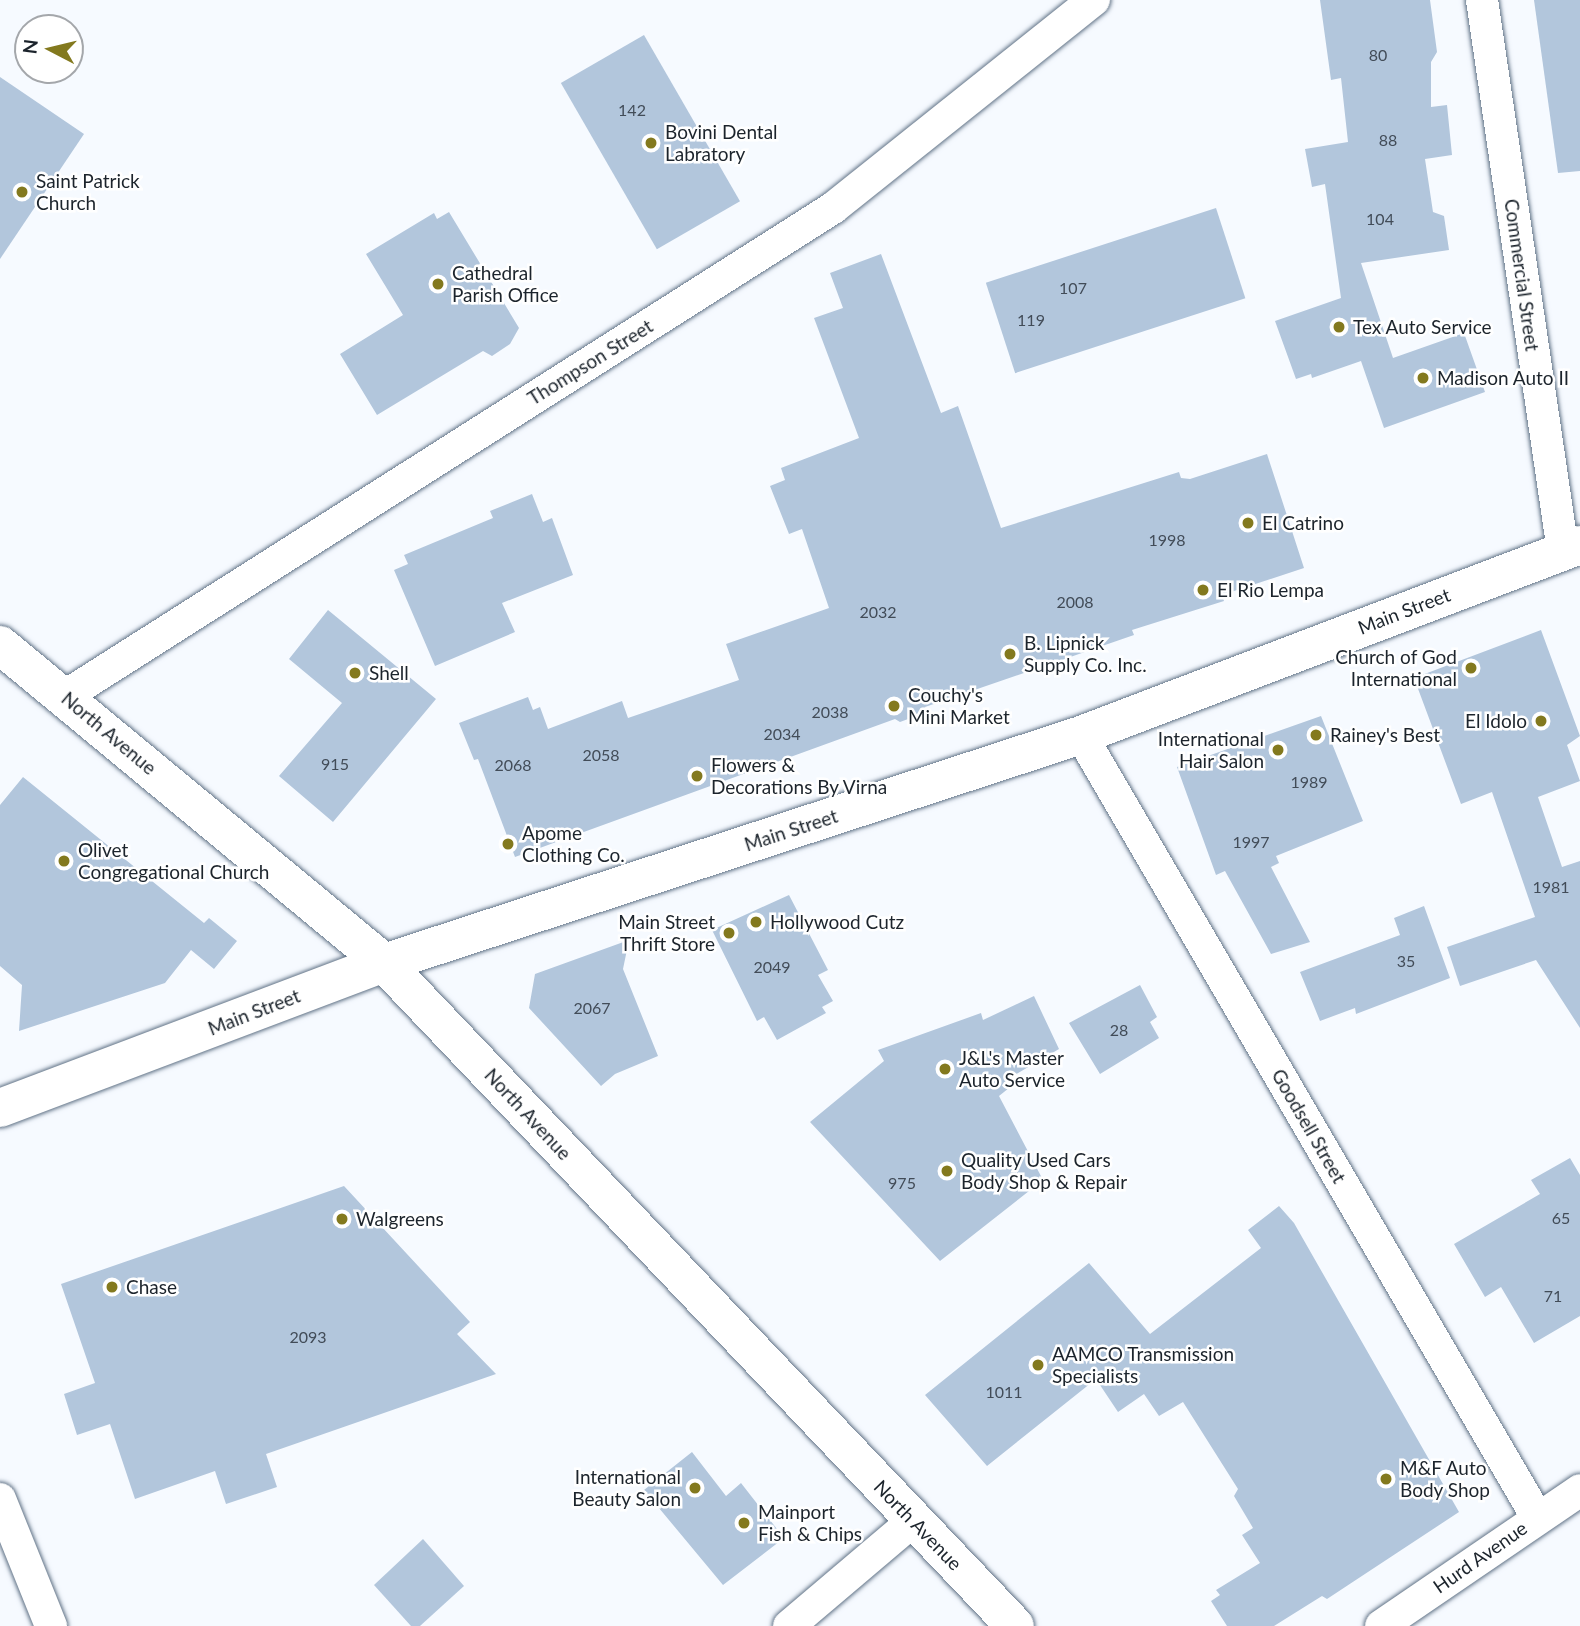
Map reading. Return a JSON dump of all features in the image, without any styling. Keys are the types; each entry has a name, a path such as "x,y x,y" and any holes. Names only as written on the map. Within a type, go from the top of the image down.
{"main road":[{"name":"Main Street","path":"0,1108 384,963 1081,735 1571,548"},
{"name":"North Avenue","path":"0,645 65,696 384,963 1015,1626"}],"street":[{"name":"Thompson Street","path":"65,696 833,208 1094,0"},
{"name":"Commercial Street","path":"1482,0 1571,548"},
{"name":"Goodsell Street","path":"1081,735 1537,1517"},
{"name":"Hurd Avenue","path":"1381,1626 1580,1490"},
{"path":"0,1499 51,1626"},
{"path":"789,1626 914,1520"}],"building":[{"path":"1320,0 1430,0 1437,52 1431,62 1431,107 1447,105 1452,155 1425,159 1433,212 1444,216 1449,250 1361,263 1393,358 1464,333 1485,392 1384,428 1361,361 1312,378 1311,374 1296,379 1275,321 1341,298 1325,184 1312,187 1305,149 1348,142 1341,78 1331,80"},
{"path":"1534,0 1580,0 1580,171 1558,173"},
{"name":"Bovini Dental Labratory","path":"644,35 740,201 657,249 561,83"},
{"name":"Saint Patrick Church","path":"0,77 84,134 0,259"},
{"path":"1216,208 1245,298 1015,373 986,283"},
{"name":"Cathedral Parish Office","path":"449,212 519,328 510,344 492,356 483,351 377,415 340,354 403,315 366,254 434,213 437,219"},
{"path":"881,254 941,413 958,406 1001,528 1179,472 1181,478 1190,479 1267,454 1304,568 1222,595 1224,601 1132,630 1134,635 925,707 927,712 900,722 895,719 515,857 478,759 474,760 459,723 528,697 533,710 540,707 548,729 622,701 628,718 739,680 726,644 829,608 802,529 789,534 770,486 785,480 781,468 859,438 814,318 843,308 830,273"},
{"path":"532,494 543,522 552,518 573,575 502,603 515,632 435,666 394,570 408,564 404,555 493,518 490,511"},
{"path":"328,610 436,699 333,822 279,776 342,703 289,659"},
{"path":"1541,630 1580,736 1567,745 1580,781 1538,797 1562,867 1580,861 1580,1028 1536,960 1460,986 1447,947 1535,917 1492,792 1461,804 1414,678"},
{"path":"1321,716 1363,821 1276,856 1279,863 1271,867 1310,942 1271,954 1225,871 1216,875 1177,767"},
{"name":"Olivet Congregational Church","path":"23,777 204,923 209,918 237,941 214,969 191,950 165,983 19,1031 22,985 0,966 0,805"},
{"path":"789,895 828,970 818,975 833,1001 822,1007 826,1013 777,1040 764,1017 757,1021 712,930"},
{"path":"1424,906 1450,978 1356,1014 1355,1008 1320,1021 1300,972 1400,935 1394,918"},
{"path":"629,940 623,969 658,1056 615,1074 601,1086 529,1008 535,974"},
{"path":"1140,985 1157,1017 1150,1022 1159,1038 1100,1074 1069,1023"},
{"path":"1034,996 1059,1049 1006,1080 1009,1088 999,1096 1043,1180 940,1261 810,1122 884,1061 878,1050 981,1013 983,1020"},
{"path":"1570,1158 1580,1175 1580,1316 1534,1343 1501,1287 1485,1297 1454,1244 1540,1194 1531,1180"},
{"path":"344,1186 470,1322 457,1334 496,1374 266,1454 277,1487 226,1504 215,1471 135,1499 110,1424 77,1435 64,1394 95,1383 61,1284"},
{"path":"1279,1206 1294,1223 1459,1512 1327,1599 1322,1596 1274,1626 1227,1626 1211,1601 1220,1595 1216,1590 1260,1563 1242,1535 1253,1528 1234,1496 1238,1489 1183,1402 1159,1416 1144,1394 1118,1412 1096,1379 987,1466 925,1395 1089,1263 1150,1334 1261,1248 1248,1230"},
{"path":"692,1452 726,1496 741,1483 784,1538 723,1585 644,1490"},
{"path":"423,1539 464,1586 420,1626 411,1626 374,1585"}],"place":[{"name":"Bovini Dental Labratory","path":"651,143"},
{"name":"Saint Patrick Church","path":"22,192"},
{"name":"Cathedral Parish Office","path":"438,284"},
{"name":"Tex Auto Service","path":"1339,327"},
{"name":"Madison Auto II","path":"1423,378"},
{"name":"El Catrino","path":"1248,523"},
{"name":"El Rio Lempa","path":"1203,590"},
{"name":"B. Lipnick Supply Co. Inc.","path":"1010,654"},
{"name":"Church of God International","path":"1471,668"},
{"name":"Shell","path":"355,673"},
{"name":"Couchy's Mini Market","path":"894,706"},
{"name":"El Idolo","path":"1541,721"},
{"name":"Rainey's Best","path":"1316,735"},
{"name":"International Hair Salon","path":"1278,750"},
{"name":"Flowers & Decorations By Virna","path":"697,776"},
{"name":"Apome Clothing Co.","path":"508,844"},
{"name":"Olivet Congregational Church","path":"64,861"},
{"name":"Hollywood Cutz","path":"756,922"},
{"name":"Main Street Thrift Store","path":"729,933"},
{"name":"J&L's Master Auto Service","path":"945,1069"},
{"name":"Quality Used Cars Body Shop & Repair","path":"947,1171"},
{"name":"Walgreens","path":"342,1219"},
{"name":"Chase","path":"112,1287"},
{"name":"AAMCO Transmission Specialists","path":"1038,1365"},
{"name":"M&F Auto Body Shop","path":"1386,1479"},
{"name":"International Beauty Salon","path":"695,1488"},
{"name":"Mainport Fish & Chips","path":"744,1523"}]}
